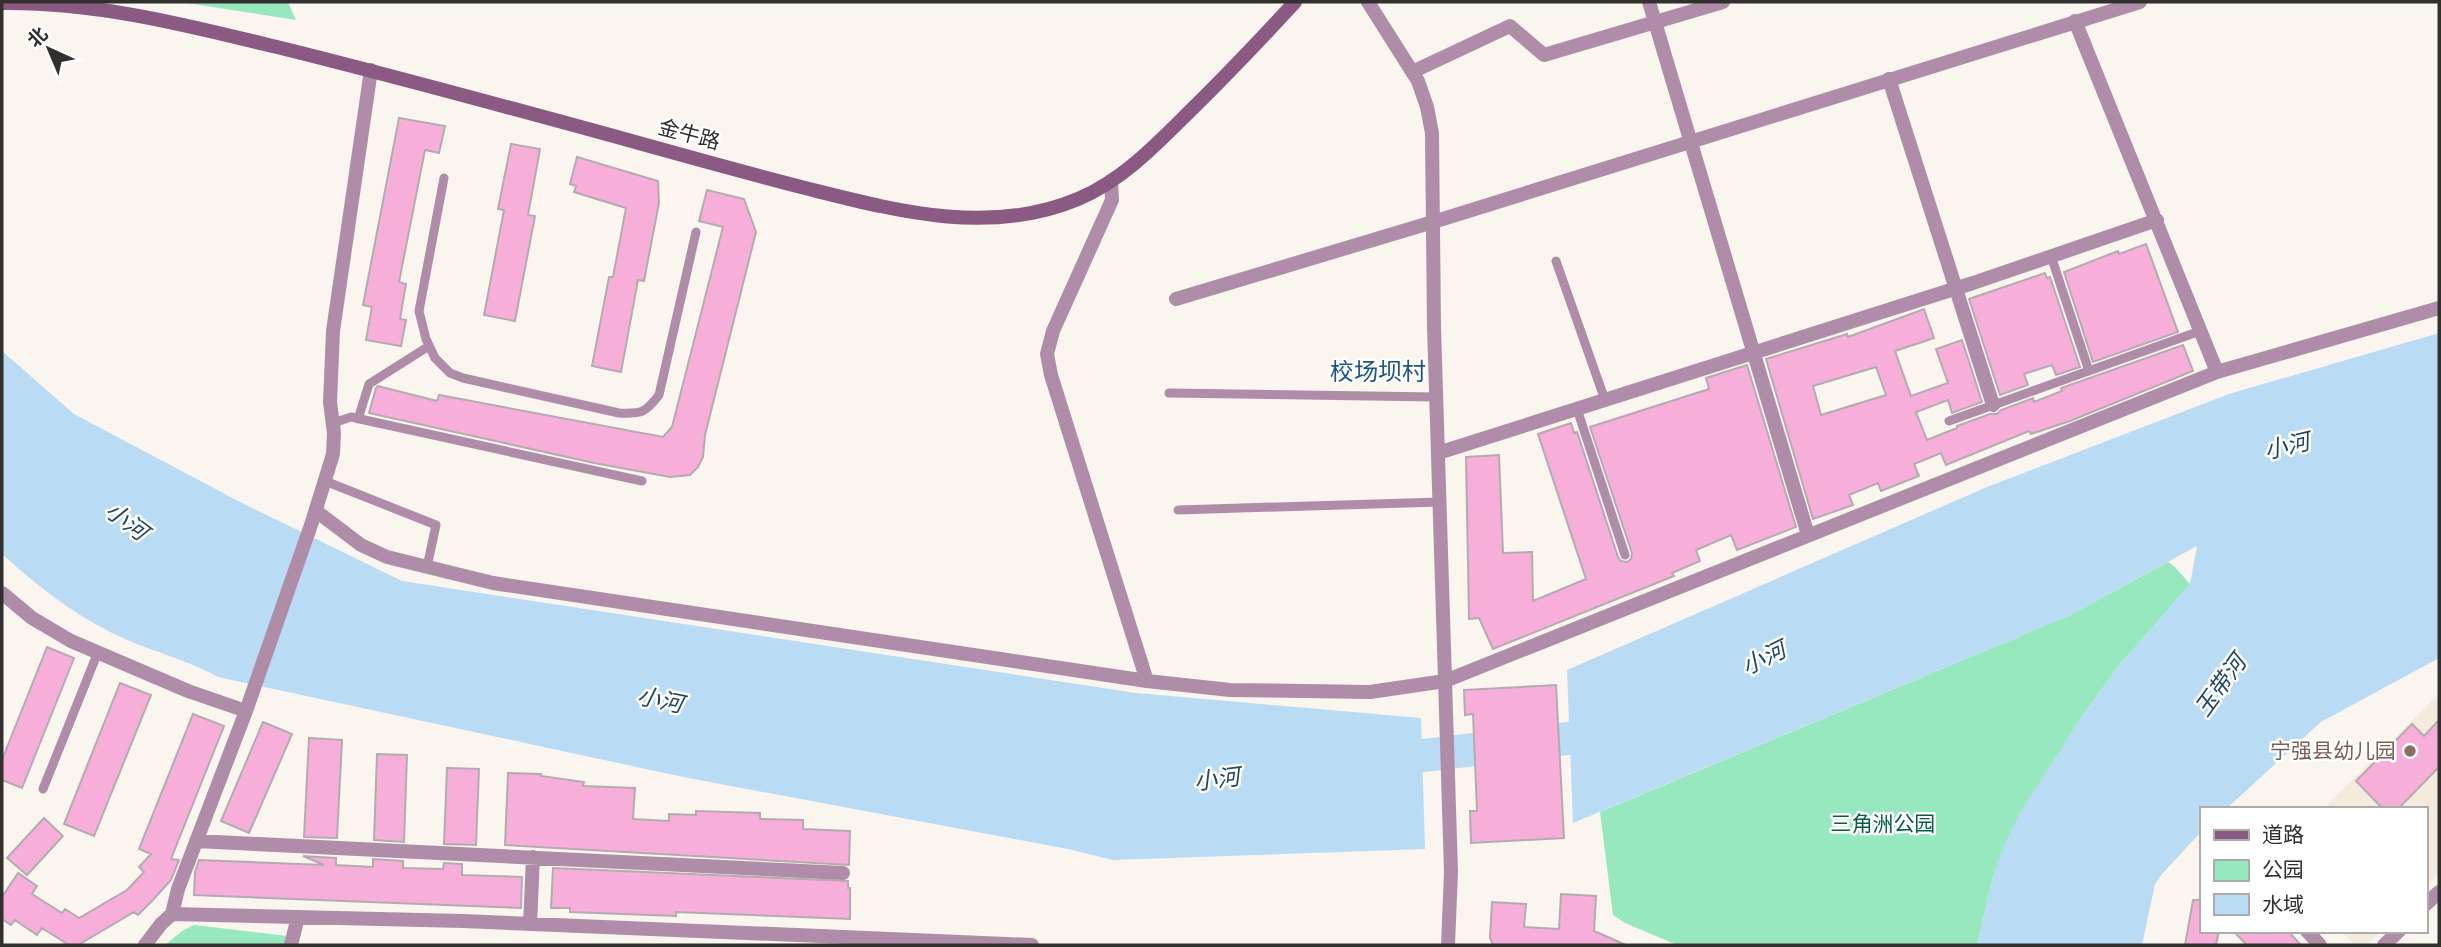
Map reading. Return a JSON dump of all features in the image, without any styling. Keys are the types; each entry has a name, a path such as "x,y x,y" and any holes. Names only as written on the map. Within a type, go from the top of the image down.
{"main road":[{"name":"金牛路","path":"2,3 115,10 169,21 371,70 854,201 944,217 980,219 1030,214 1074,201 1111,181 1159,142 1295,2"}],"street":[{"path":"1368,2 1418,81 1432,133 1436,397 1451,872 1448,945"},
{"path":"1649,2 1808,535"},
{"path":"1412,72 1510,26 1544,55 1723,2"},
{"path":"1176,299 2140,2"},
{"path":"2075,21 2217,372"},
{"path":"145,945 172,914 178,889 246,711 314,517 333,454 330,402 333,331 371,70"},
{"path":"1889,79 1993,405"},
{"path":"1111,181 1112,200 1053,331 1047,354 1055,388 1147,681"},
{"path":"1438,453 1956,288 2157,220"},
{"path":"314,517 387,557 493,583 1147,681 1230,690 1370,692 1445,687 1808,535 2217,372 2439,308"},
{"path":"2,593 32,618 71,641 188,691 246,711"},
{"path":"196,841 843,873"},
{"path":"530,923 533,857"},
{"path":"172,914 530,923 1032,945"},
{"path":"291,945 298,917"},
{"path":"2384,945 2397,933"}],"lane":[{"path":"444,178 419,311 429,346 445,369 463,378 619,413 639,414 659,395 696,232"},
{"path":"2052,256 2090,371"},
{"path":"1556,261 1605,400"},
{"path":"1949,421 2200,331"},
{"path":"358,419 369,384 429,346"},
{"path":"1169,393 1436,397"},
{"path":"1577,409 1625,555"},
{"path":"333,423 351,417 642,481"},
{"path":"325,481 436,525 427,567"},
{"path":"1178,510 1439,502"},
{"path":"43,789 97,652"}],"shaded area":[{"name":"宁强县幼儿园","path":"2439,694 2439,874 2427,886 2427,807 2325,807"},
{"path":"2343,933 2379,933 2367,945 2355,945"}],"green space":[{"path":"181,2 288,2 296,20"},
{"name":"三角洲公园","path":"2168,562 2190,584 2118,667 2078,722 1994,873 1977,945 1677,945 1625,923 1613,915 1600,812 2068,616"},
{"path":"194,925 287,936 285,945 165,945"}],"water":[{"name":"玉带河","path":"2439,333 2439,658 2321,722 2228,807 2200,807 2200,833 2155,884 2142,945 1977,945 1994,873 2021,811 2078,722 2118,667 2190,584 2197,546 2068,616 1573,823 1567,670 1987,487 2229,394"},
{"path":"2,351 74,414 242,503 402,581 1136,693 1421,718 1425,849 1113,860 1068,849 683,777 218,677 97,625 54,597 2,554"}],"building":[{"path":"399,118 445,126 439,153 425,150 399,282 406,284 400,319 406,320 401,346 366,340 372,307 363,305"},
{"path":"511,144 540,149 528,215 535,216 515,321 484,315 504,210 498,209"},
{"path":"577,157 658,181 659,203 644,281 638,280 621,372 592,366 609,277 613,277 626,208 574,192 576,186 570,184"},
{"path":"707,190 744,199 756,232 705,435 703,457 690,475 670,477 594,463 369,413 378,386 437,401 439,395 663,437 672,427 723,227 699,221"},
{"path":"2146,244 2178,332 2093,362 2064,272 2118,251 2119,254"},
{"path":"2045,273 2047,278 2050,277 2080,367 2056,375 2052,365 2024,374 2028,385 2000,395 1969,299"},
{"path":"1924,309 1934,338 1895,351 1911,396 1948,383 1936,349 1962,340 1982,402 1952,413 1948,400 1916,412 1927,440 1957,426 1997,414 2033,398 2034,402 2062,391 2061,388 2183,345 2193,371 2070,421 2031,434 2029,431 1946,465 1941,453 1914,464 1919,476 1881,491 1878,483 1849,495 1853,505 1813,519 1766,359 1847,334 1848,337","holes":["1876,367 1886,395 1821,415 1813,386"]},
{"path":"1747,365 1796,527 1737,550 1731,535 1696,550 1700,561 1672,573 1674,576 1493,649 1479,618 1469,619 1466,457 1499,455 1503,553 1532,552 1533,601 1586,579 1538,434 1571,423 1574,433 1577,432 1618,557 1627,562 1632,553 1590,427 1709,389 1706,378"},
{"path":"47,647 74,658 22,788 2,780 2,760"},
{"path":"120,683 151,695 94,836 64,824"},
{"path":"1556,685 1564,838 1471,843 1470,811 1477,811 1473,714 1465,715 1464,690"},
{"path":"193,714 224,726 171,859 179,860 171,880 151,902 138,915 134,912 78,945 69,945 42,928 37,935 15,920 11,925 2,919 2,897 18,873 37,886 32,894 62,913 65,909 79,918 127,890 144,872 139,867 151,854 139,849"},
{"path":"2439,720 2439,767 2400,807 2381,807 2356,781 2412,724 2424,736"},
{"path":"263,722 292,734 249,833 221,821"},
{"path":"309,738 342,740 337,838 304,837"},
{"path":"377,754 407,755 404,842 374,840"},
{"path":"447,768 479,769 476,845 444,844"},
{"path":"508,773 541,774 584,782 583,786 635,788 633,819 669,821 669,814 696,815 696,811 760,813 760,819 803,820 803,829 850,831 849,865 505,845"},
{"path":"44,818 63,836 27,875 7,858"},
{"path":"303,856 336,858 336,865 373,867 373,859 403,861 403,868 443,869 444,863 462,864 462,875 522,877 521,908 194,895 195,872 199,860 324,865"},
{"path":"553,868 848,881 850,919 676,912 676,916 570,912 570,908 551,908"},
{"path":"1561,894 1596,896 1594,931 1626,945 1493,945 1490,938 1492,902 1526,904 1524,927 1559,929"},
{"path":"2193,900 2200,900 2200,933 2219,933 2216,945 2185,945"},
{"path":"2235,933 2290,933 2301,945 2247,945"}],"waterway":[{"name":"小河","path":"1377,761 1615,733"}],"place":[{"name":"宁强县幼儿园","path":"2410,751"}],"district":[{"name":"校场坝村","path":"1378,372"}]}
